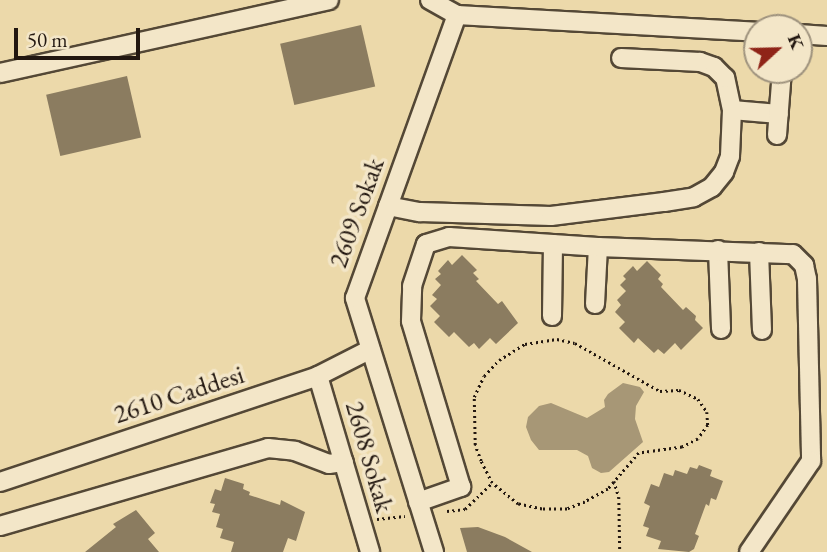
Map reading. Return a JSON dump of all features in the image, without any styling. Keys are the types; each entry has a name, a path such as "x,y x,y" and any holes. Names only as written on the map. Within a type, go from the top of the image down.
{"street":[{"path":"0,73 329,0"},
{"path":"430,0 455,7 743,31"},
{"name":"2609 Sokak","path":"434,552 355,298 455,7"},
{"path":"388,206 420,212 551,216 694,197 712,187 728,164 732,110 725,78 707,64 621,58"},
{"path":"778,135 781,84"},
{"path":"732,110 779,114"},
{"path":"418,502 461,487 411,321 412,286 426,244 449,237 598,247 793,254 806,272 811,461 750,552"},
{"path":"552,316 553,244"},
{"path":"595,304 598,247"},
{"path":"718,250 721,329"},
{"path":"760,252 762,330"},
{"name":"2610 Caddesi","path":"0,482 318,376 371,349"},
{"name":"2608 Sokak","path":"318,376 370,552"},
{"path":"0,526 268,448 295,450 330,464 344,462"}],"path":[{"path":"556,340 575,343 660,391 679,390 698,399 707,412 708,425 698,439 682,447 639,453 614,481 608,489 567,509 542,509 518,504 500,490 492,482 475,445 474,397 484,376 499,360 525,344 556,340"},
{"path":"614,481 619,497 620,552"}],"shaded area":[{"path":"623,383 640,387 644,392 636,406 635,419 643,442 609,472 601,473 592,468 588,456 577,450 539,450 531,440 526,427 528,417 539,406 551,403 587,418 605,407 604,400 608,394"}],"building":[{"path":"361,25 375,86 294,105 280,44"},
{"path":"127,76 141,137 60,156 46,95"},
{"path":"462,255 477,270 473,273 479,279 476,281 498,304 502,301 518,323 496,344 490,338 479,349 474,343 469,347 454,332 449,337 434,322 440,316 430,306 437,299 432,295 441,285 435,279 441,274 438,271 448,260 452,265"},
{"path":"647,261 661,275 658,279 663,284 661,287 683,310 686,307 696,316 695,320 703,328 681,350 675,343 664,354 658,349 654,353 638,338 634,343 619,328 625,322 615,312 621,305 617,300 626,291 620,285 626,279 623,276 633,266 637,271"},
{"path":"699,465 712,470 710,476 723,481 716,500 711,498 709,506 706,504 695,534 699,536 694,549 689,552 658,549 661,541 646,536 649,528 643,526 650,506 644,503 651,484 659,487 664,473 673,476 675,470 687,474 690,467 697,469"},
{"path":"225,478 244,484 243,489 250,492 249,495 280,505 281,500 305,512 296,541 288,538 283,552 231,552 234,542 220,538 223,529 216,527 220,514 212,512 215,504 210,503 215,489 221,491"},
{"path":"136,510 155,533 148,539 159,552 85,552 116,527 113,524"},
{"path":"478,527 505,537 532,552 467,552 460,528"}]}
